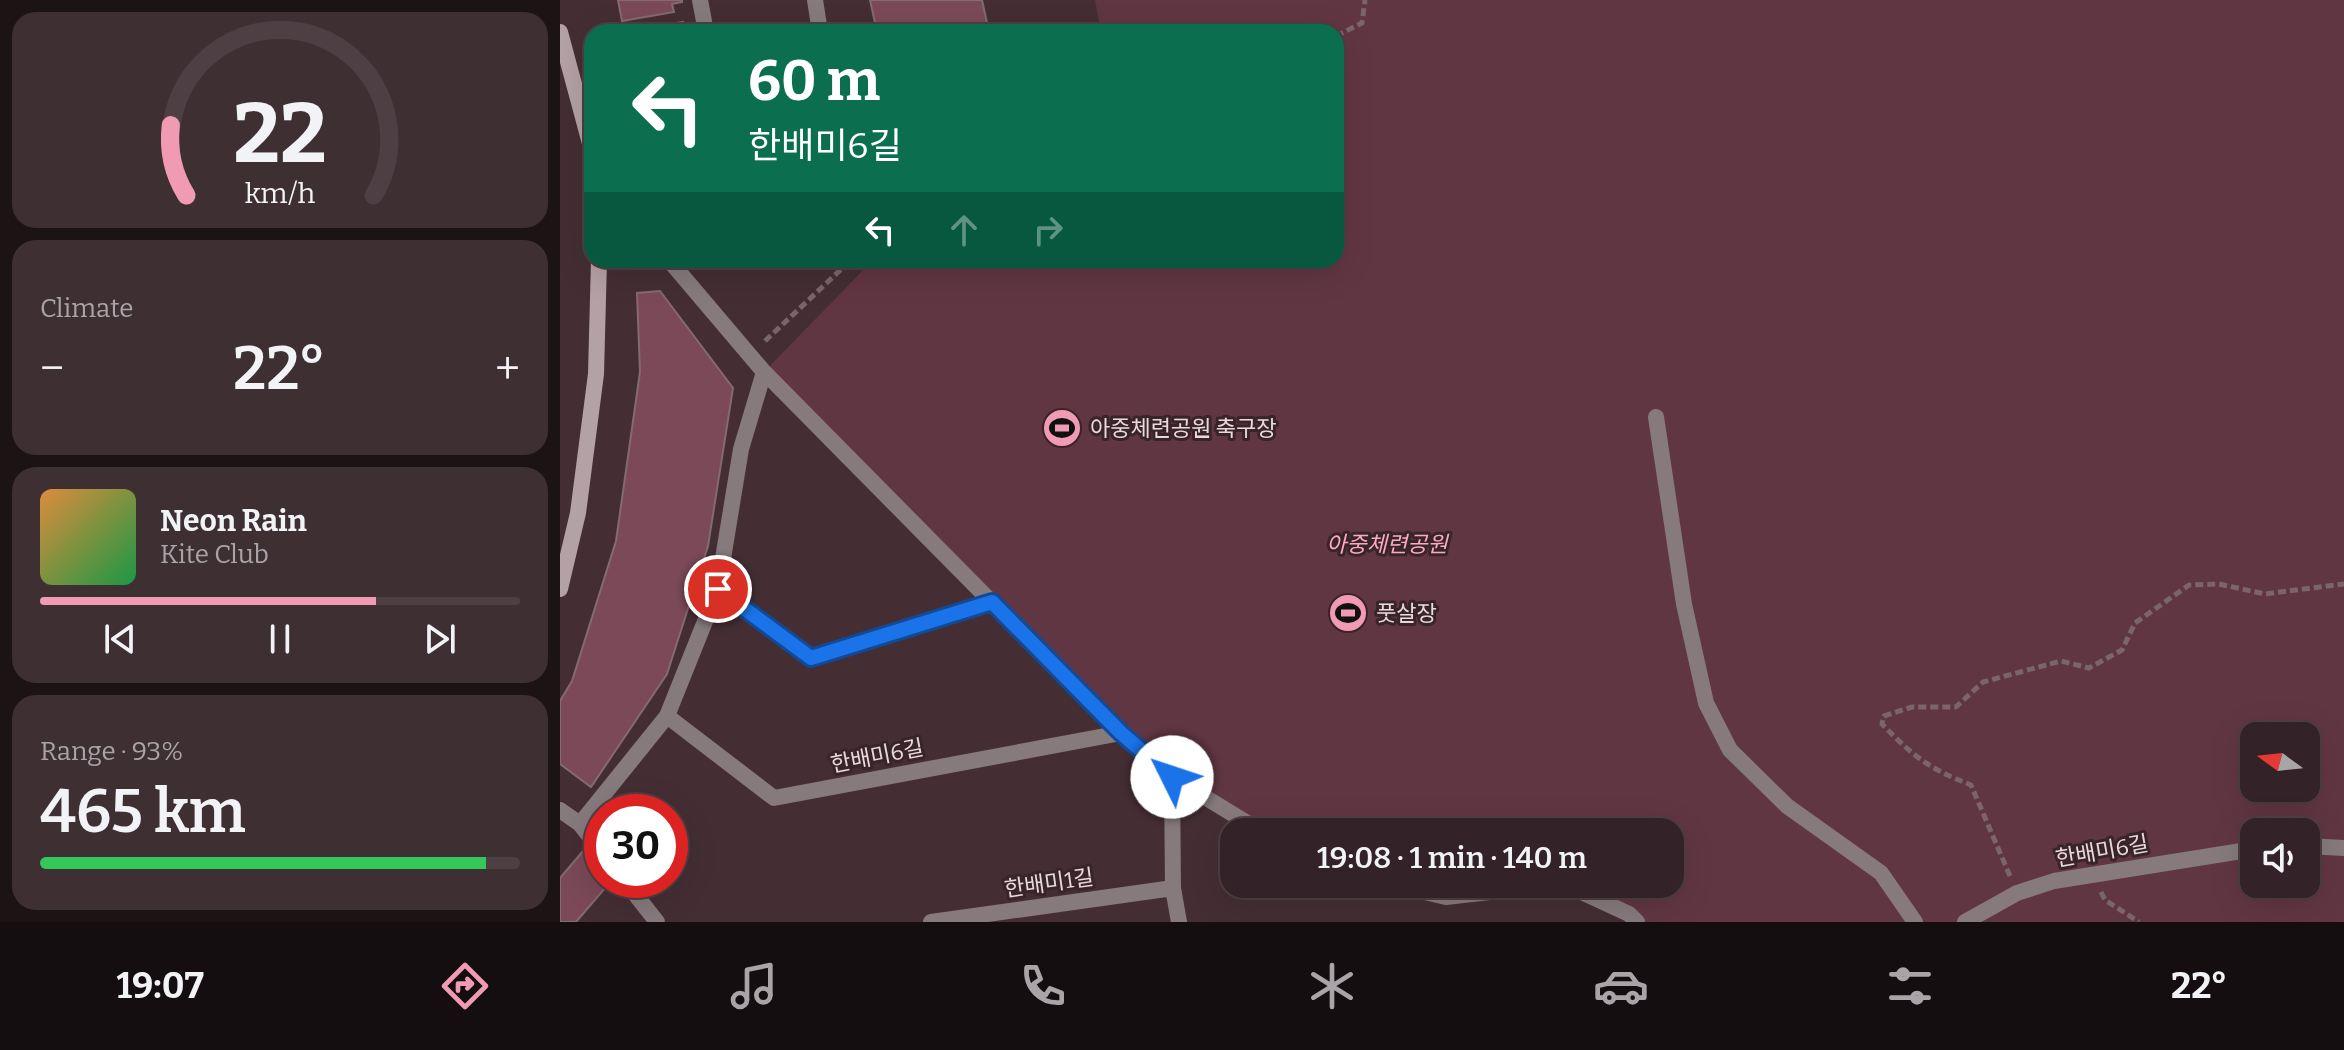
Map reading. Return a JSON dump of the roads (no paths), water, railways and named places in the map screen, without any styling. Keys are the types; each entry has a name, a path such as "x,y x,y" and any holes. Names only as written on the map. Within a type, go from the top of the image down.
{"street":[{"path":"700,0 704,24"},
{"path":"815,0 819,24"},
{"path":"560,32 584,107"},
{"path":"560,589 578,513 596,374 599,268"},
{"path":"676,268 764,372 1121,733 1172,777 1239,818"},
{"path":"580,824 667,716 718,589 741,449 764,372"},
{"path":"1656,417 1684,604 1706,703 1730,750 1787,806 1881,873 1915,922"},
{"path":"718,589 811,658 992,602"},
{"name":"한배미6길","path":"667,716 774,798 1121,733"},
{"path":"1172,777 1173,888 1179,922"},
{"path":"560,810 584,829"},
{"path":"2320,847 2344,848"},
{"name":"한배미6길","path":"1965,922 2017,893 2054,881 2240,851"},
{"name":"한배미1길","path":"931,922 1173,888"},
{"path":"638,898 657,922"},
{"path":"1594,898 1629,914 1637,922"}],"place":[{"name":"아중체련공원 축구장","path":"1062,428"},
{"name":"풋살장","path":"1348,613"}],"park label":[{"name":"아중체련공원","path":"1387,544"}]}
